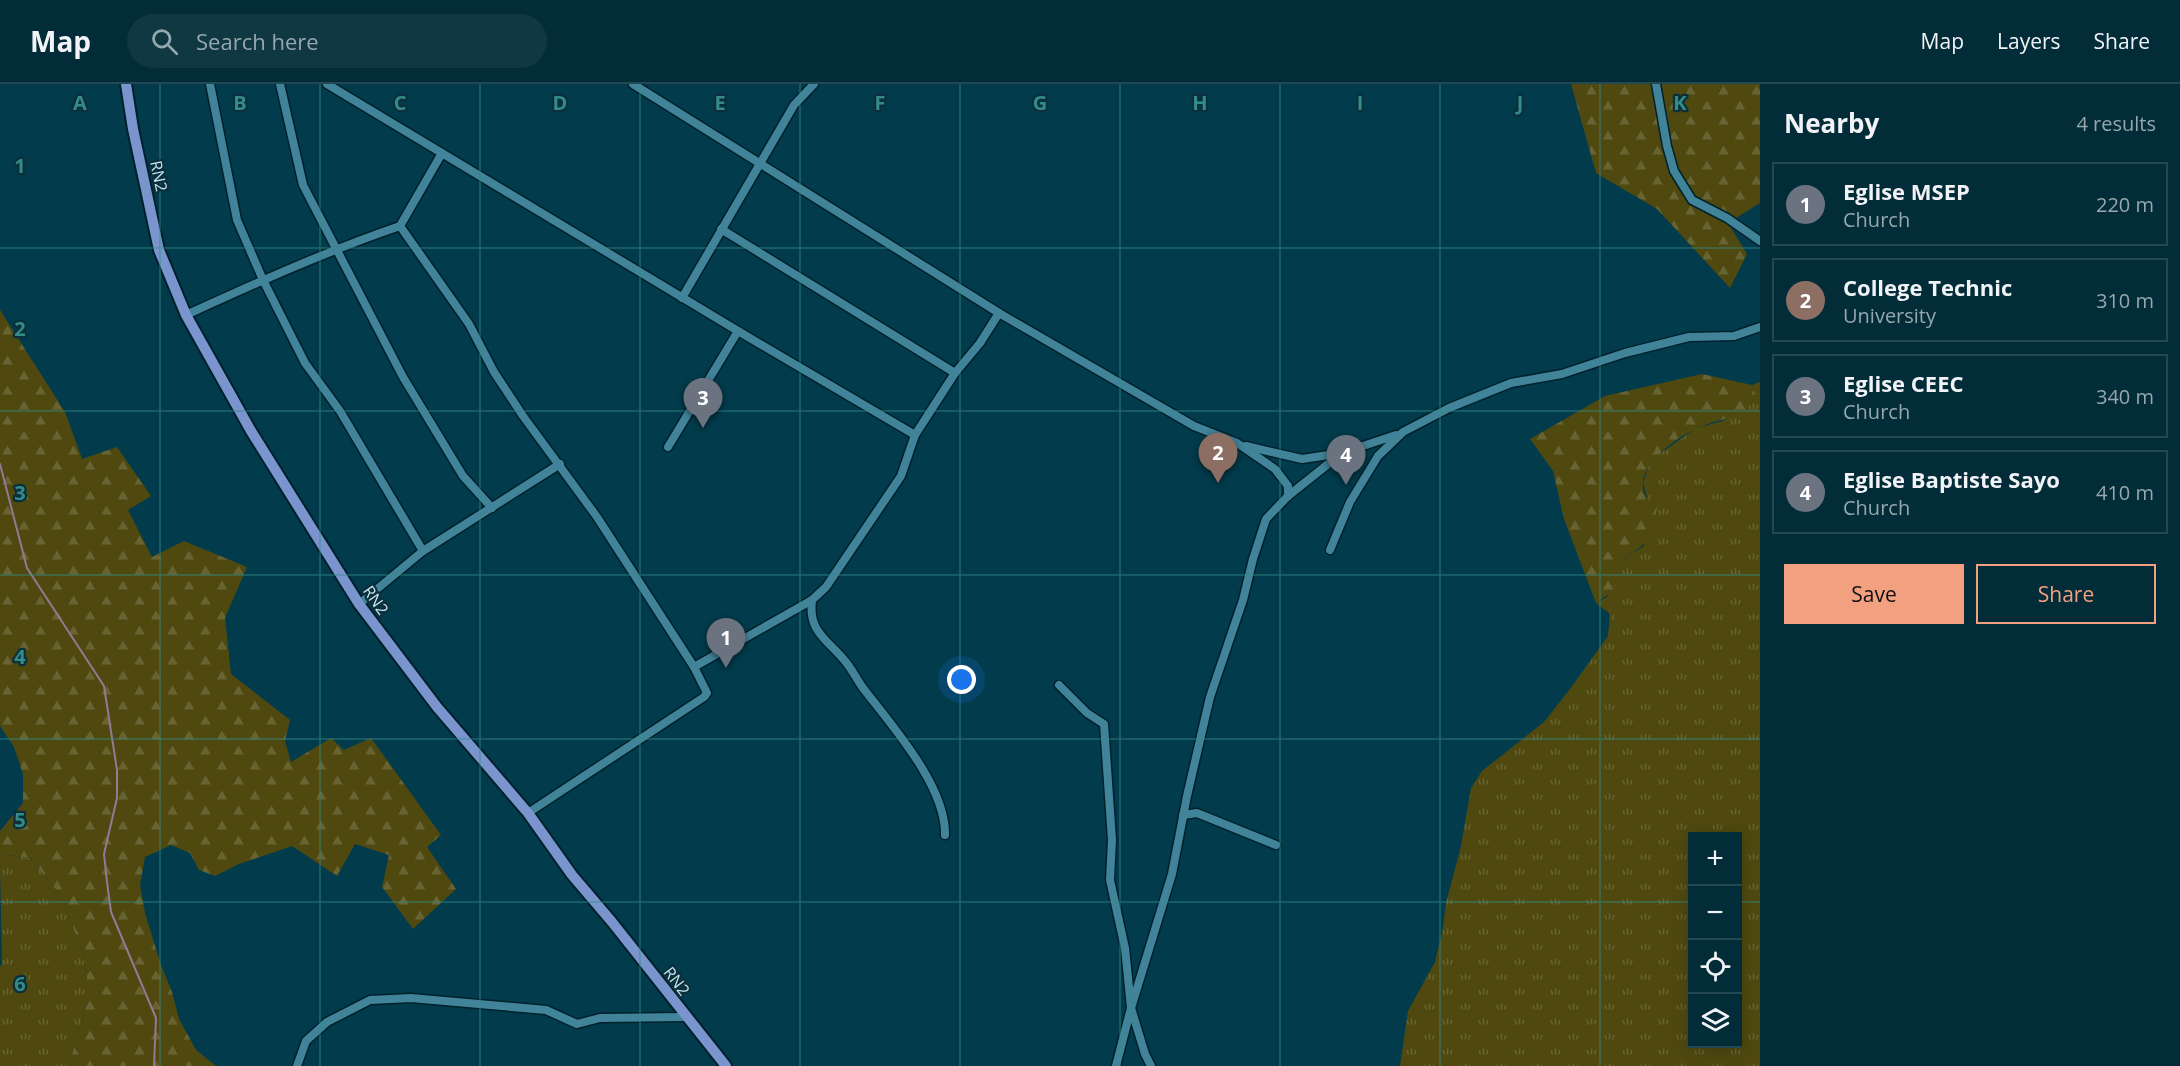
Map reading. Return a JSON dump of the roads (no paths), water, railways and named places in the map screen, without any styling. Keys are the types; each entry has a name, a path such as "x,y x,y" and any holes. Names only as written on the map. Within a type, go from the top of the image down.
{"main road":[{"name":"RN2","path":"126,84 133,129 159,250 186,315 251,431 359,604 437,707 528,813 572,875 656,976 726,1066"}],"street":[{"path":"210,84 237,220 263,280 305,363 340,411 423,551"},
{"path":"280,84 303,185 403,377 463,476 492,508"},
{"path":"327,84 915,435"},
{"path":"633,84 999,313 1194,426 1270,453 1302,459 1342,453 1401,434 1452,406 1511,383 1562,374 1625,353 1689,337 1734,336 1760,327"},
{"path":"682,298 794,105 814,84"},
{"path":"1656,84 1674,171 1692,200 1727,218 1760,241"},
{"path":"186,315 263,280 400,226 442,153"},
{"path":"400,226 469,324 500,381 597,517 694,668 707,693 528,813"},
{"path":"721,229 955,373"},
{"path":"694,668 812,600 826,587 901,476 915,435 955,373 980,343 999,313"},
{"path":"668,447 738,331"},
{"path":"1330,550 1350,502 1377,458 1401,434"},
{"path":"1237,443 1275,469 1288,486 1288,496"},
{"path":"1116,1066 1131,1008 1172,874 1210,697 1243,600 1252,559 1266,519 1288,496 1342,453"},
{"path":"359,604 423,551 560,464"},
{"path":"812,600 810,615 821,636 846,662 862,687 910,749 944,814 945,836"},
{"path":"1059,685 1087,713 1104,724 1112,840 1110,880 1125,948 1131,1008 1151,1066"},
{"path":"1184,815 1197,813 1276,845"},
{"path":"297,1066 306,1041 327,1022 370,1000 411,998 546,1010 577,1024 600,1018 686,1017"}],"waterway":[{"path":"0,464 27,568 104,686 117,770 117,798 104,854 107,882 111,912 156,1018 154,1066"}],"place":[{"name":"Eglise CEEC","path":"703,428"},
{"name":"College Technic","path":"1218,483"},
{"name":"Eglise Baptiste Sayo","path":"1346,485"},
{"name":"Eglise MSEP","path":"726,668"}]}
